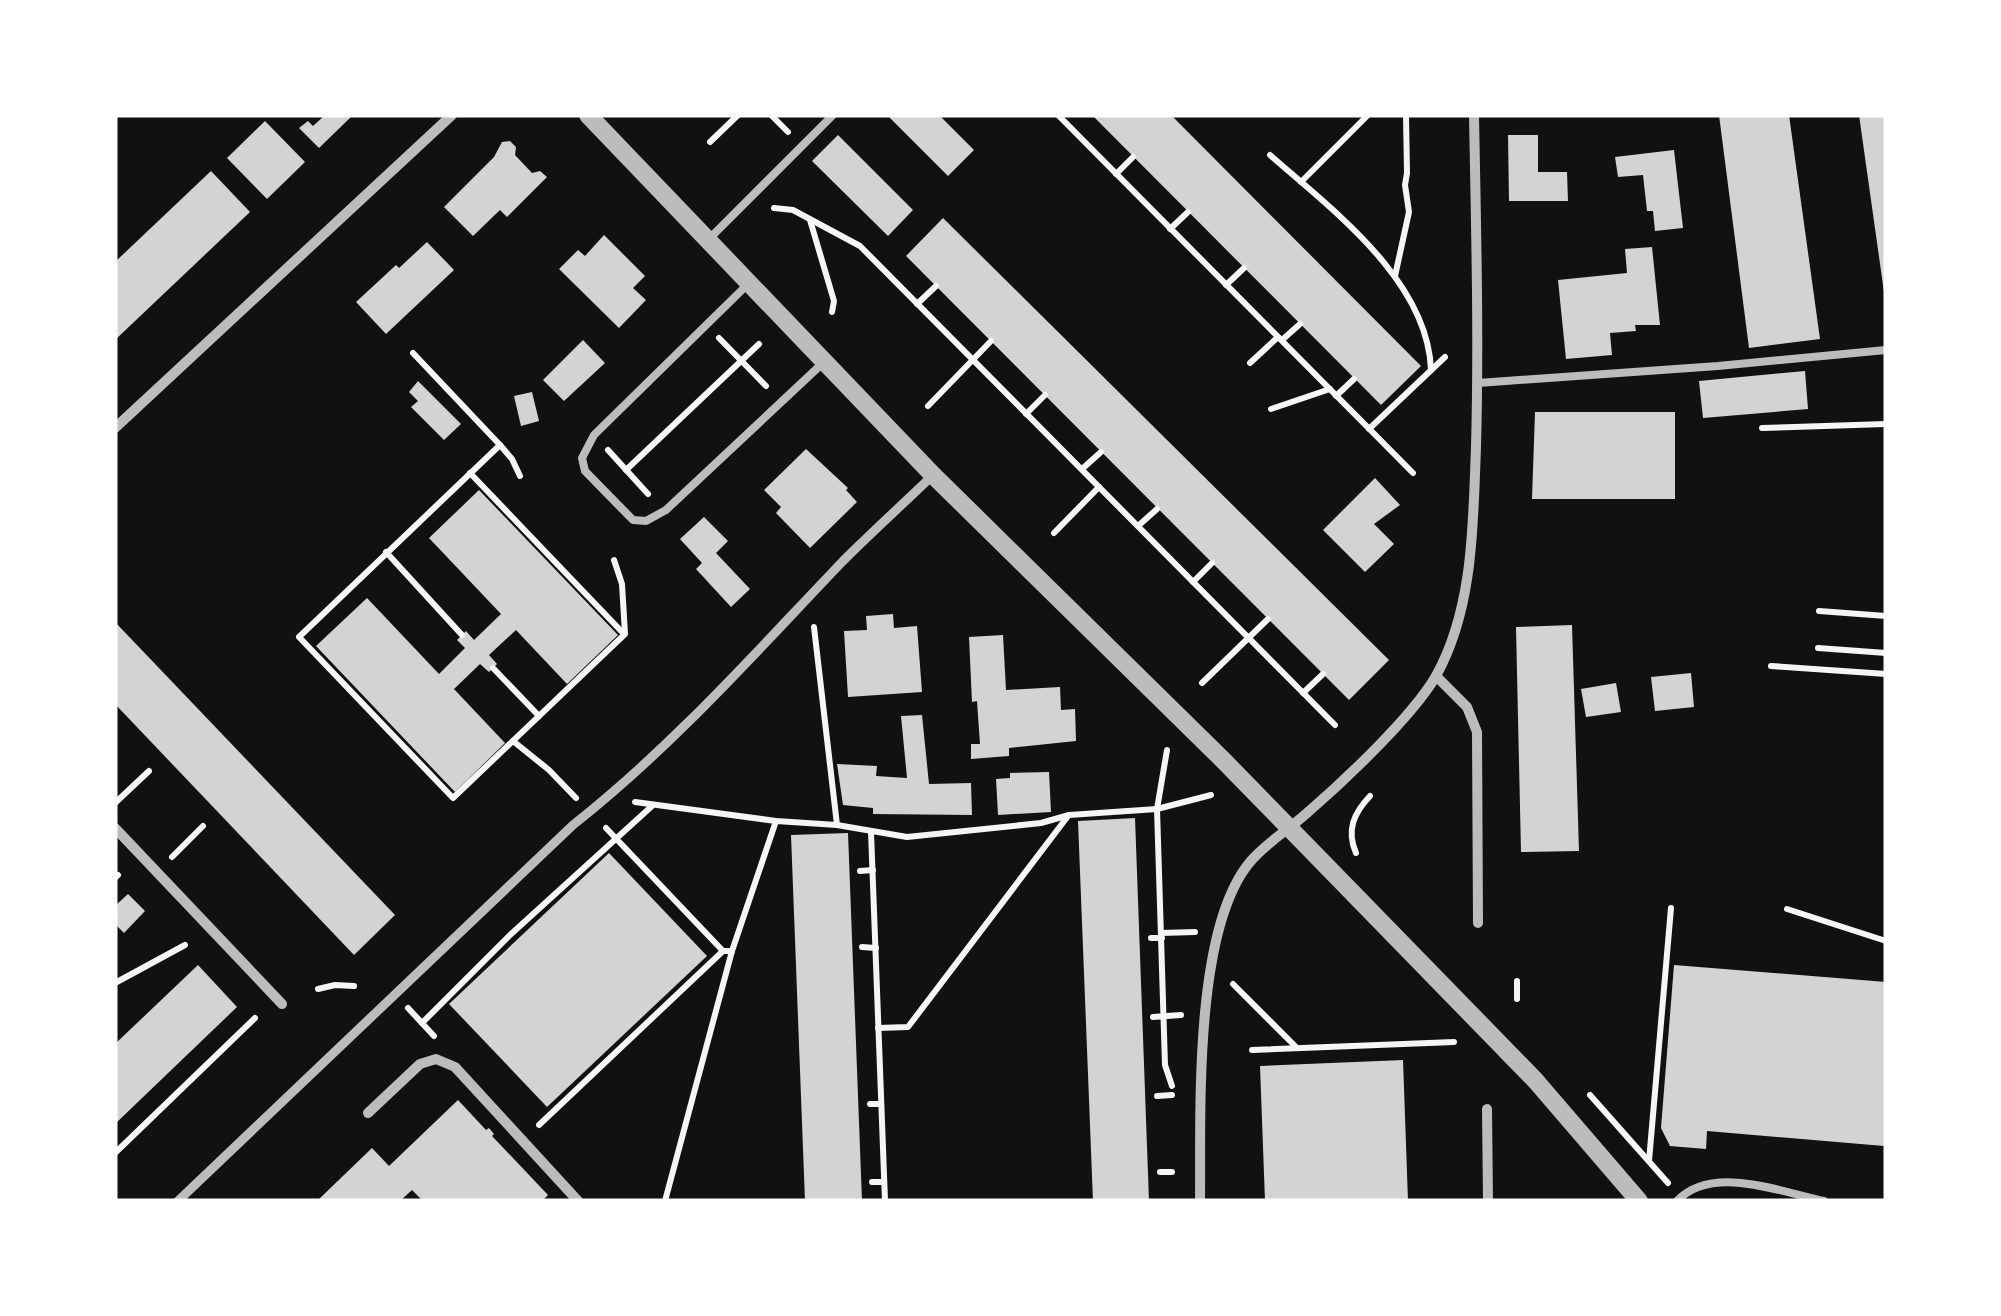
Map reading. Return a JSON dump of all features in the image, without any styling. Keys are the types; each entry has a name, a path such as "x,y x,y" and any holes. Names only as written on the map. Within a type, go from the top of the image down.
{"street":[{"path":"115,428 452,115"},
{"path":"588,115 933,474 1536,1080 1639,1201"},
{"path":"1200,1201 1206,995 1224,912 1236,882 1249,862 1349,774 1436,676 1465,590 1472,542 1478,383 1474,115"},
{"path":"178,1201 609,797 933,474"},
{"path":"1436,676 1467,707 1477,732 1478,923"},
{"path":"115,828 282,1004"},
{"path":"368,1113 420,1064 436,1059 446,1063 455,1067 578,1201"},
{"path":"1487,1110 1488,1201"}],"lane":[{"path":"708,239 833,115"},
{"path":"750,282 594,435 582,458 585,471 633,520 646,521 666,510 825,360"},
{"path":"1478,383 1886,350"},
{"path":"1677,1201 1700,1184 1741,1184 1824,1201"}],"path":[{"path":"710,142 738,115"},
{"path":"1300,182 1368,115"},
{"path":"1395,276 1409,212 1405,185 1406,115"},
{"path":"1061,116 1413,473"},
{"path":"1270,155 1362,238 1395,276 1428,340 1431,370"},
{"path":"1116,174 1133,157"},
{"path":"772,208 793,210 860,246 1335,725"},
{"path":"1170,229 1188,212"},
{"path":"810,219 834,301 832,312"},
{"path":"1226,285 1244,268"},
{"path":"917,304 936,286"},
{"path":"706,324 781,402"},
{"path":"1250,363 1300,324"},
{"path":"928,406 991,341"},
{"path":"626,470 760,344"},
{"path":"413,354 500,444 520,476"},
{"path":"1369,429 1445,356"},
{"path":"1336,396 1354,379"},
{"path":"1271,409 1330,389"},
{"path":"1026,414 1045,396"},
{"path":"1762,428 1886,424"},
{"path":"500,444 299,637 453,798 625,634 622,584 614,560"},
{"path":"604,446 648,494"},
{"path":"1082,469 1101,452"},
{"path":"470,472 625,634"},
{"path":"1054,533 1099,487"},
{"path":"1138,526 1158,509"},
{"path":"386,552 462,635"},
{"path":"1193,582 1212,563"},
{"path":"810,599 837,824"},
{"path":"1820,610 1886,616"},
{"path":"1202,683 1268,619"},
{"path":"1818,648 1886,653"},
{"path":"1771,666 1886,674"},
{"path":"493,668 539,716"},
{"path":"1303,692 1323,674"},
{"path":"513,742 549,770 728,951"},
{"path":"1167,750 1152,860 1162,935 1158,1017 1172,1086"},
{"path":"115,803 148,771"},
{"path":"609,797 776,822 837,824 907,837 1041,822 1069,815 1156,809 1211,796"},
{"path":"422,1023 510,935 653,805"},
{"path":"866,1026 908,1026 1069,815"},
{"path":"665,1201 728,951 776,822"},
{"path":"157,872 203,826"},
{"path":"871,832 885,1201"},
{"path":"860,871 873,870"},
{"path":"1649,1161 1671,908"},
{"path":"1787,909 1886,941"},
{"path":"1150,938 1196,932"},
{"path":"115,983 184,946"},
{"path":"862,948 876,948"},
{"path":"533,1130 728,951"},
{"path":"1517,981 1517,999"},
{"path":"1232,983 1298,1048"},
{"path":"318,989 354,986"},
{"path":"1158,1017 1181,1015"},
{"path":"115,1153 255,1018"},
{"path":"1252,1050 1454,1042"},
{"path":"1158,1096 1172,1096"},
{"path":"870,1104 882,1104"},
{"path":"1160,1172 1172,1172"},
{"path":"872,1182 884,1182"}],"building":[{"path":"325,115 353,115 319,148 299,128 308,121 313,126"},
{"path":"887,115 939,115 974,150 948,176"},
{"path":"1092,115 1171,115 1421,366 1381,405"},
{"path":"1719,115 1789,115 1820,339 1749,348"},
{"path":"1859,115 1886,115 1884,292"},
{"path":"265,121 305,162 267,199 227,158"},
{"path":"838,135 913,210 888,236 812,161"},
{"path":"1508,135 1538,135 1538,172 1567,172 1568,201 1509,201"},
{"path":"510,141 516,147 515,155 532,173 540,171 547,177 507,217 500,210 473,236 444,207 494,157 502,142"},
{"path":"1674,150 1683,228 1655,231 1653,211 1647,211 1643,175 1618,177 1615,157"},
{"path":"211,171 250,212 115,340 115,262"},
{"path":"943,218 1389,660 1349,700 906,256"},
{"path":"604,235 645,276 633,288 646,300 619,328 559,269 578,250 585,256"},
{"path":"427,242 454,270 386,334 356,302"},
{"path":"1652,247 1660,325 1635,325 1636,331 1610,333 1612,355 1566,359 1558,280 1627,273 1625,249"},
{"path":"583,340 605,363 564,401 543,380"},
{"path":"1805,371 1808,409 1703,418 1699,381"},
{"path":"418,381 461,424 444,440 411,407 418,401 409,392"},
{"path":"532,392 539,421 521,426 514,396"},
{"path":"1535,412 1675,412 1675,499 1532,499"},
{"path":"806,449 848,488 857,502 810,548 776,513 781,507 764,490"},
{"path":"1375,478 1400,505 1374,524 1394,544 1365,572 1323,530"},
{"path":"479,490 618,635 567,684 516,630 489,655 497,664 489,672 480,664 454,689 505,743 455,792 316,646 367,598 439,674 465,648 457,640 466,631 474,640 501,614 429,538"},
{"path":"704,517 728,541 716,553 750,589 731,607 696,569 702,563 680,539"},
{"path":"893,614 894,628 917,626 922,692 848,697 844,631 867,630 866,616"},
{"path":"115,622 395,915 354,955 115,704"},
{"path":"1572,625 1579,851 1521,852 1516,627"},
{"path":"1003,635 1006,690 1060,687 1061,710 1075,709 1076,741 1009,748 1009,756 971,759 971,744 980,744 977,701 972,702 969,637"},
{"path":"1691,673 1694,707 1655,711 1651,677"},
{"path":"1616,683 1621,712 1586,717 1581,689"},
{"path":"922,715 929,784 971,783 972,815 873,814 873,808 843,805 837,764 877,766 876,776 907,778 901,716"},
{"path":"1049,772 1051,812 998,815 996,779 1010,778 1010,773"},
{"path":"1135,818 1149,1201 1093,1201 1078,821"},
{"path":"848,833 862,1201 805,1201 791,835"},
{"path":"609,853 707,956 547,1107 449,1004"},
{"path":"128,894 145,911 124,933 115,924 115,906"},
{"path":"198,965 237,1007 115,1124 115,1044"},
{"path":"1674,965 1886,982 1884,1146 1707,1131 1706,1149 1670,1146 1661,1128"},
{"path":"1403,1060 1408,1201 1265,1201 1260,1066"},
{"path":"458,1100 486,1130 489,1128 492,1136 548,1195 542,1201 423,1201 412,1190 400,1201 317,1201 372,1148 389,1166"}]}
